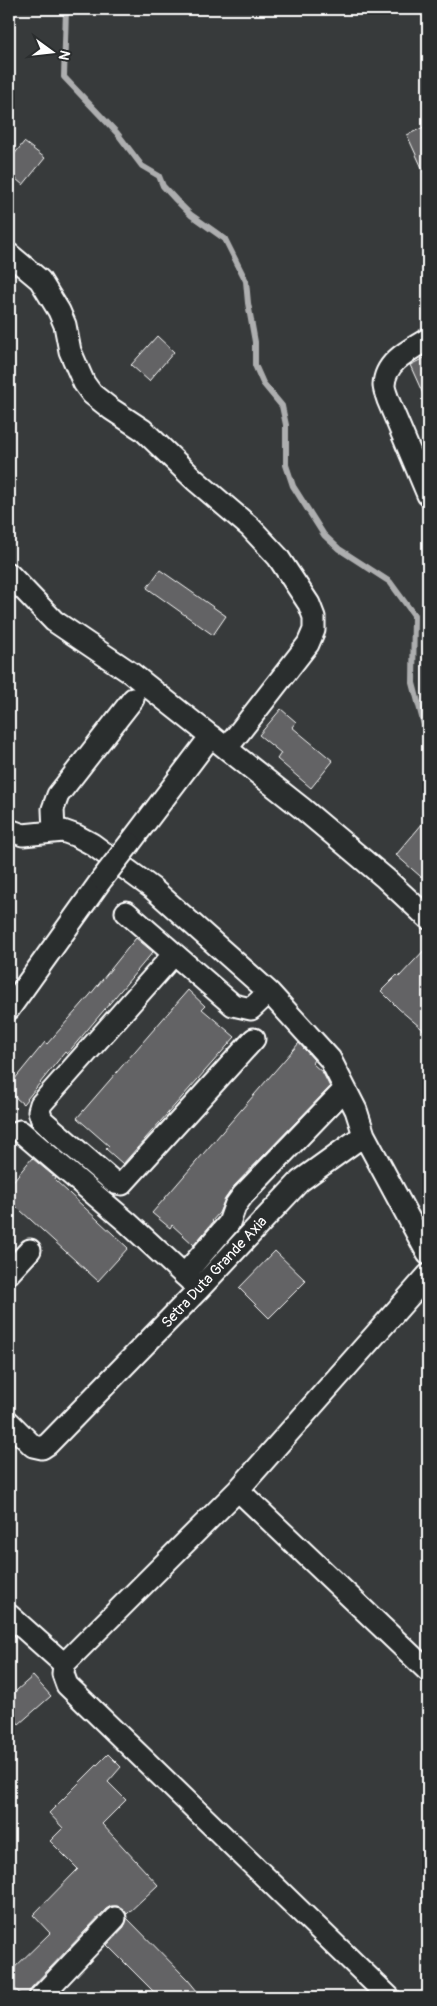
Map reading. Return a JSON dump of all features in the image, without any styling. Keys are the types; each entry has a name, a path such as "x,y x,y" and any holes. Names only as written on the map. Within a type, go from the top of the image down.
{"street":[{"path":"9,254 40,280 59,311 65,325 70,350 84,383 92,394 143,430 195,480 250,526 278,557 310,604 314,617 314,630 308,644 130,843 9,1009"},
{"path":"428,339 401,355 389,367 384,385 388,400 428,495"},
{"path":"9,574 54,621 131,673 311,815 428,918"},
{"path":"54,832 53,810 58,795 133,699"},
{"path":"9,830 22,835 63,831 78,836 128,869 269,992 330,1059 356,1110 364,1135 428,1254"},
{"path":"126,912 234,1005 250,1009 269,992"},
{"path":"174,954 41,1104 39,1112 42,1120 115,1183 122,1184 254,1039"},
{"path":"184,1275 229,1223 235,1206 243,1195 345,1089"},
{"path":"20,1131 200,1289"},
{"name":"Setra Duta Grande Axia","path":"9,1422 36,1448 48,1444 74,1420 200,1289 300,1181 364,1135"},
{"path":"9,1273 30,1250"},
{"path":"388,1997 67,1685 63,1674 64,1664 238,1490 428,1275"},
{"path":"238,1490 428,1671"},
{"path":"9,1615 64,1664"},
{"path":"40,1997 115,1918"}],"building":[{"path":"428,125 428,181 407,135"},
{"path":"24,142 45,158 23,185 9,173 9,161"},
{"path":"157,336 174,352 149,381 131,365"},
{"path":"428,356 428,405 410,365"},
{"path":"160,570 226,616 213,635 147,588"},
{"path":"281,709 296,722 292,727 333,761 311,788 277,759 281,753 259,735"},
{"path":"428,817 428,883 396,855"},
{"path":"136,938 153,952 67,1054 65,1052 23,1104 9,1092 9,1086 45,1042 47,1044 90,995"},
{"path":"428,946 428,1034 381,991 397,975 399,977"},
{"path":"188,990 205,1006 202,1009 235,1037 123,1164 106,1149 109,1146 77,1118"},
{"path":"299,1043 314,1060 312,1063 323,1073 330,1087 234,1186 213,1222 194,1245 172,1225 170,1228 152,1213"},
{"path":"32,1158 56,1178 55,1180 128,1248 98,1281 9,1200 9,1186"},
{"path":"275,1251 306,1281 269,1318 239,1288"},
{"path":"33,1676 51,1696 19,1724 9,1712 9,1697"},
{"path":"108,1754 121,1767 108,1782 126,1800 102,1824 158,1885 127,1914 117,1906 111,1906 106,1909 31,1988 28,1997 23,1997 9,1982 9,1973 50,1933 33,1915 78,1869 50,1841 63,1828 49,1813"},
{"path":"127,1918 188,1980 202,1997 159,1997 107,1945 124,1927"}],"waterway":[{"path":"66,9 64,77 117,133 142,166 159,176 163,186 191,215 225,239 246,281 255,342 255,365 263,383 282,406 286,425 286,465 293,486 324,535 339,549 390,582 414,615 413,683 428,740"}]}
